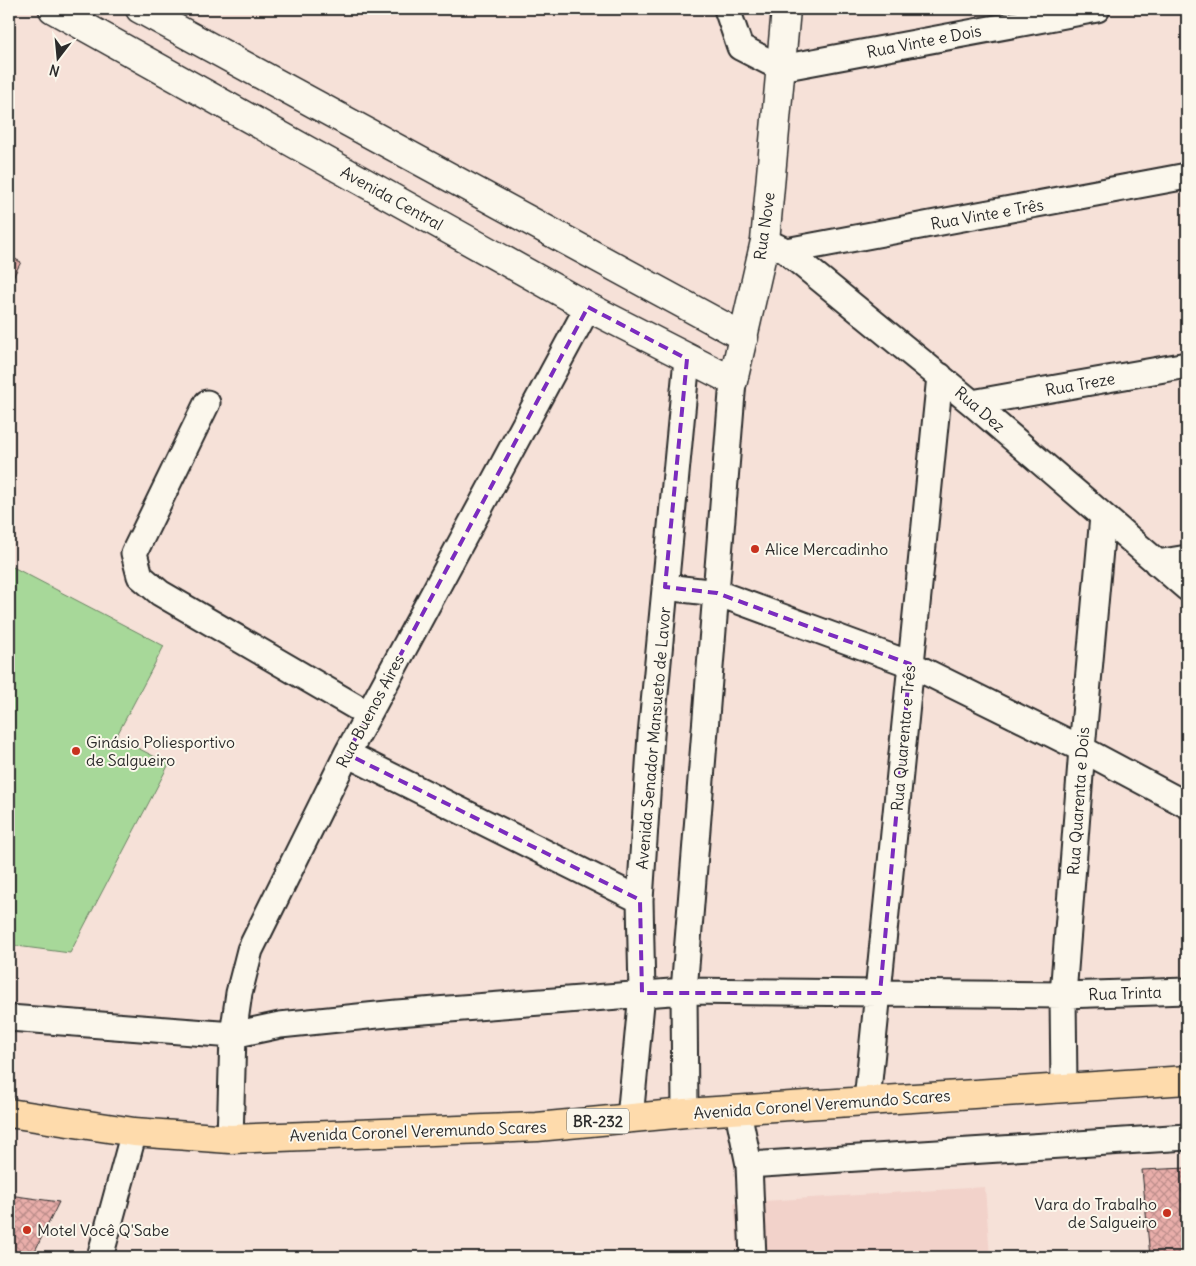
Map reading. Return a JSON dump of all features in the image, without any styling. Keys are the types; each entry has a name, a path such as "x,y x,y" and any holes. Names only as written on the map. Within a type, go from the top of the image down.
{"highway":[{"name":"Avenida Coronel Veremundo Scares","path":"9,1113 134,1132 230,1139 537,1127 685,1113 1187,1080"}],"street":[{"name":"Avenida Central","path":"53,9 588,307 734,381"},
{"path":"140,9 744,337"},
{"path":"727,9 740,47 781,68"},
{"name":"Rua Nove","path":"734,381 744,337 775,246 781,68 786,9"},
{"name":"Rua Vinte e Dois","path":"781,68 1097,9"},
{"name":"Rua Vinte e Três","path":"775,246 1187,176"},
{"name":"Rua Dez","path":"775,246 940,376 1187,588"},
{"name":"Rua Buenos Aires","path":"230,1139 233,1034 239,993 250,950 368,714 588,307"},
{"name":"Avenida Senador Mansueto de Lavor","path":"630,1118 642,993 640,900 651,735 687,358"},
{"name":"Rua Treze","path":"972,403 1187,366"},
{"name":"Rua Quarenta e Três","path":"867,1101 880,993 910,664 940,376"},
{"path":"685,1113 684,990 734,381"},
{"path":"207,403 134,553 140,576 160,593 219,629 368,714"},
{"name":"Rua Quarenta e Dois","path":"1064,1087 1063,995 1082,749 1103,516"},
{"path":"1157,563 1187,558"},
{"path":"665,587 717,593 910,664 1082,749 1187,805"},
{"path":"347,754 640,900"},
{"name":"Rua Trinta","path":"9,1018 233,1034 280,1025 329,1020 684,990 1063,995 1187,991"},
{"path":"738,1111 749,1165 753,1257"},
{"path":"100,1257 134,1132"},
{"path":"749,1165 1187,1137"}],"highlighted area":[{"path":"588,307 687,359 665,587 717,593 910,664 880,993 642,993 640,900 347,754"}],"shaded area":[{"path":"985,1187 990,1257 738,1257 734,1203"}],"green space":[{"name":"Ginásio Poliesportivo de Salgueiro","path":"9,565 164,646 116,737 169,764 70,953 9,945"}],"building":[{"path":"9,256 21,262 9,285"},
{"name":"Vara do Trabalho de Salgueiro","path":"1187,1168 1187,1257 1150,1257 1142,1170"},
{"name":"Motel Você Q'Sabe","path":"9,1195 59,1202 32,1257 9,1257"}],"place":[{"name":"Alice Mercadinho","path":"755,549"},
{"name":"Ginásio Poliesportivo de Salgueiro","path":"76,751"},
{"name":"Vara do Trabalho de Salgueiro","path":"1167,1213"},
{"name":"Motel Você Q'Sabe","path":"27,1230"}]}
